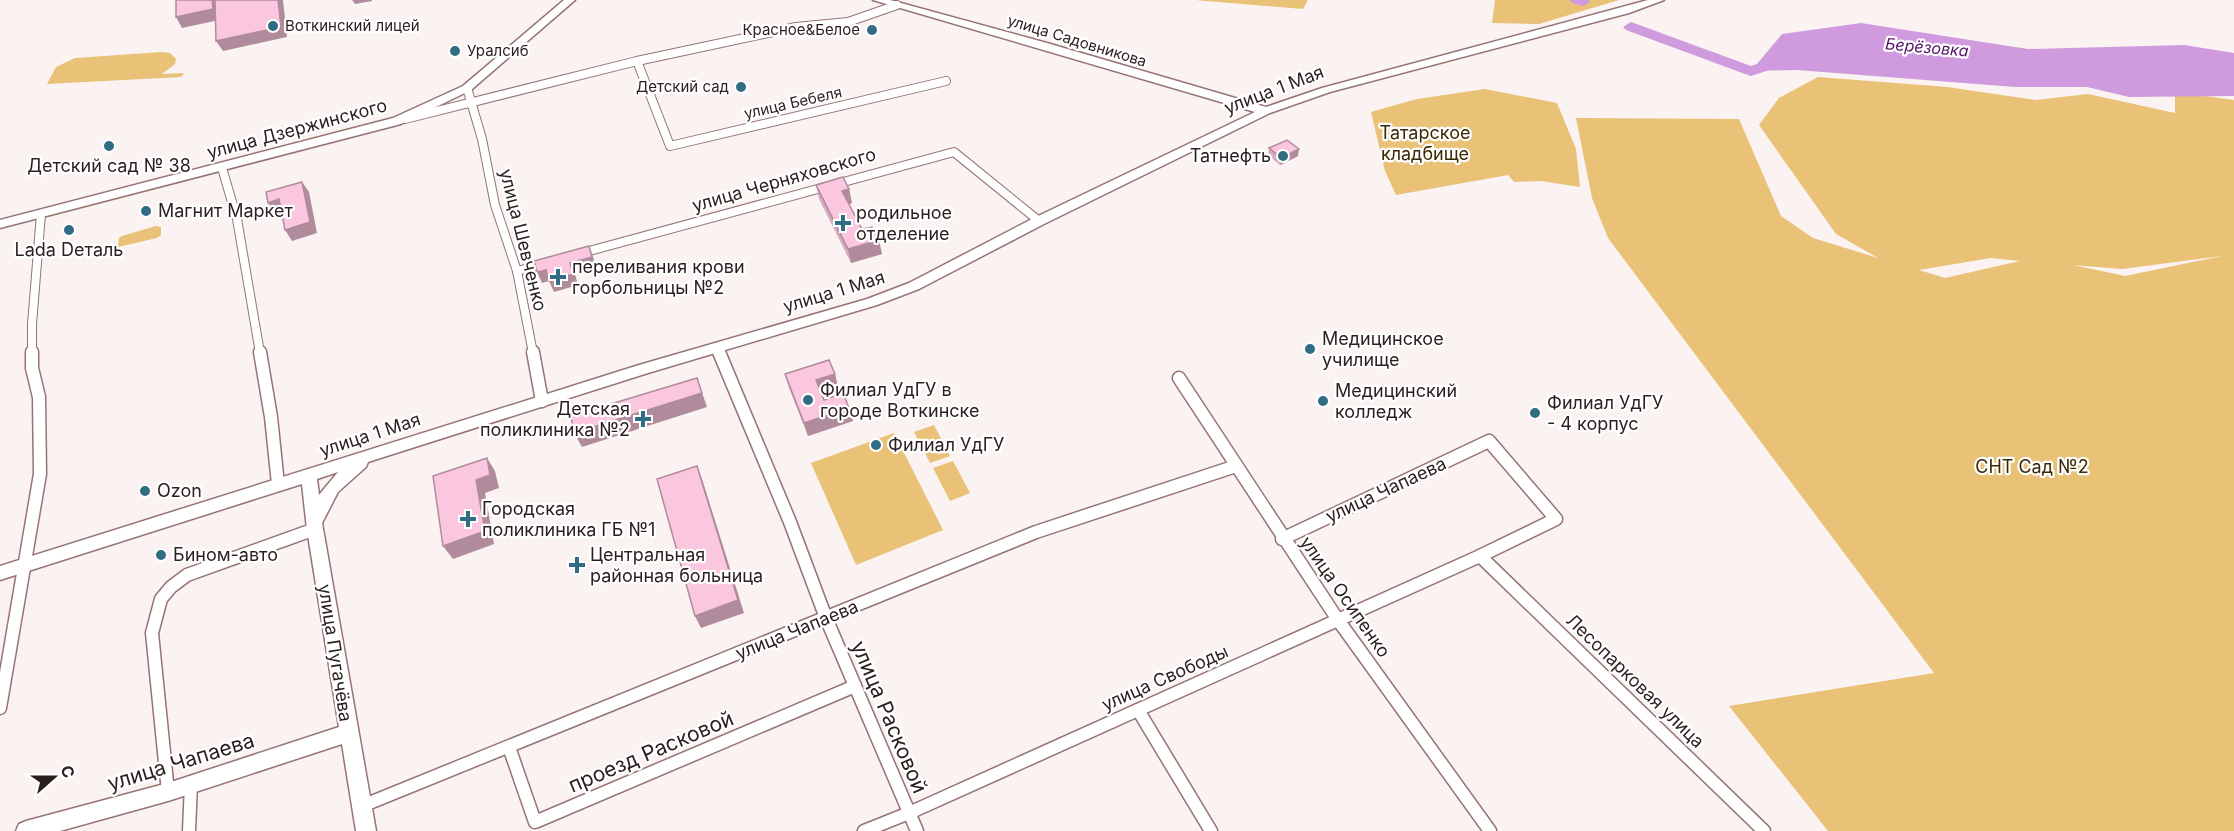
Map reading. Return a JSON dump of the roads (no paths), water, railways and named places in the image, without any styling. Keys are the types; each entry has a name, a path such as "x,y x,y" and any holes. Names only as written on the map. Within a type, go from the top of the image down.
{"main road":[{"name":"улица Дзержинского","path":"0,224 397,121 467,88 570,0"},
{"name":"улица Садовникова","path":"878,0 1266,111"},
{"name":"улица 1 Мая","path":"0,573 542,401 872,302 914,286 1039,221 1266,111 1326,90 1659,0"},
{"path":"315,526 321,502 333,484 375,453"},
{"name":"улица Пугачёва","path":"309,474 315,526 348,733 366,831"},
{"name":"улица Чапаева","path":"26,831 168,792 348,733"}],"street":[{"path":"397,121 637,61 796,27 819,27 875,16 897,5"},
{"name":"улица Бебеля","path":"637,61 670,146 946,81"},
{"name":"улица Шевченко","path":"467,88 495,205 517,272 542,401"},
{"name":"улица Черняховского","path":"570,257 954,152 1039,221"},
{"path":"222,168 234,197 242,237 252,307 261,349 278,484"},
{"path":"0,708 40,474 39,397 32,368 32,324 41,214"},
{"path":"517,272 559,260"},
{"name":"улица Расковой","path":"717,347 790,522 826,618 917,831"},
{"name":"улица Осипенко","path":"1179,378 1282,539 1490,831"},
{"name":"улица Чапаева","path":"1282,539 1489,441"},
{"name":"улица Свободы","path":"864,831 909,813 1480,556 1556,519 1489,441"},
{"name":"улица Чапаева","path":"362,806 1036,532 1236,466"},
{"path":"168,792 152,633 160,598 187,575 315,526"},
{"name":"Лесопарковая улица","path":"1480,556 1764,831"},
{"name":"проезд Расковой","path":"509,747 535,822 855,686"},
{"path":"1138,710 1211,831"},
{"path":"189,831 191,784"}],"water":[{"path":"1861,23 2028,49 2184,45 2234,53 2234,96 2129,97 2087,87 2015,87 1797,70 1751,71 1782,34"}],"waterway":[{"name":"Берёзовка","path":"1577,0 1583,2"},
{"name":"Берёзовка","path":"1631,27 1751,71 1779,62"}],"place":[{"name":"Воткинский лицей","path":"273,26"},
{"name":"Красное&Белое","path":"872,30"},
{"name":"Уралсиб","path":"455,51"},
{"name":"Детский сад","path":"741,87"},
{"name":"Детский сад № 38","path":"109,146"},
{"name":"Татнефть","path":"1283,156"},
{"name":"Магнит Маркет","path":"146,211"},
{"name":"родильное отделение","path":"843,223"},
{"name":"Lada Dеталь","path":"69,230"},
{"name":"переливания крови горбольницы №2","path":"558,277"},
{"name":"Медицинское училище","path":"1310,349"},
{"name":"Филиал УдГУ в городе Воткинске","path":"808,400"},
{"name":"Медицинский колледж","path":"1323,401"},
{"name":"Филиал УдГУ - 4 корпус","path":"1535,413"},
{"name":"Детская поликлиника №2","path":"643,419"},
{"name":"Филиал УдГУ","path":"876,445"},
{"name":"Ozon","path":"145,491"},
{"name":"Городская поликлиника ГБ №1","path":"468,519"},
{"name":"Бином-авто","path":"161,555"},
{"name":"Центральная районная больница","path":"577,565"}],"park label":[{"name":"Татарское кладбище","path":"1425,143"},
{"name":"СНТ Сад №2","path":"2032,467"}]}
